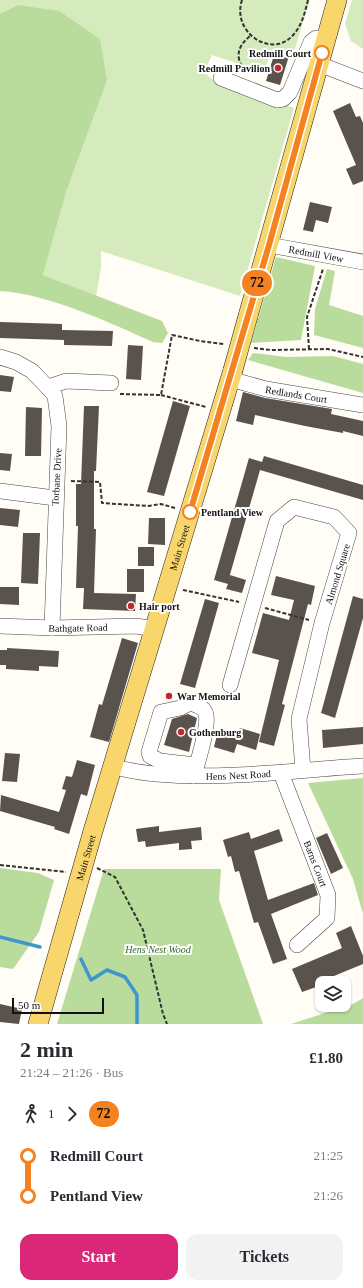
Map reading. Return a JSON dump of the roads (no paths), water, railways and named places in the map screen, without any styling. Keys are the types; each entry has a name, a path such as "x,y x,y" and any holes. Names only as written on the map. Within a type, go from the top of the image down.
{"main road":[{"name":"Main Street","path":"38,1024 83,868 221,410 269,245 337,0"}],"street":[{"path":"221,78 277,100 283,99 290,92 310,42 316,38 326,40"},
{"path":"319,64 363,81"},
{"name":"Redmill View","path":"269,245 363,262"},
{"name":"Torbane Drive","path":"0,357 16,362 32,371 55,396 59,426 55,498 52,628"},
{"name":"Redlands Court","path":"231,374 266,389 363,405"},
{"path":"48,387 66,381 113,388"},
{"path":"0,491 55,498"},
{"name":"Almond Square","path":"230,685 278,521 294,507 334,517 349,533 322,623 299,719 303,770"},
{"name":"Bathgate Road","path":"0,626 52,628 136,626 155,629"},
{"path":"190,703 200,706 206,713 207,724 195,770 160,762 150,756 149,752 162,712 180,708 190,703"},
{"name":"Hens Nest Road","path":"114,767 155,774 195,770 281,773 363,766"},
{"name":"Barns Court","path":"281,773 328,895 327,918 297,944"}],"waterway":[{"path":"0,937 40,947"},
{"path":"81,959 91,980 107,970 125,977 137,995 137,1024"}],"place":[{"name":"Redmill Court","path":"322,53"},
{"name":"Redmill Pavilion","path":"278,68"},
{"name":"Pentland View","path":"190,512"},
{"name":"Hair port","path":"131,606"},
{"name":"War Memorial","path":"169,696"},
{"name":"Gothenburg","path":"181,732"}],"park label":[{"name":"Hens Nest Wood","path":"158,949"}]}
